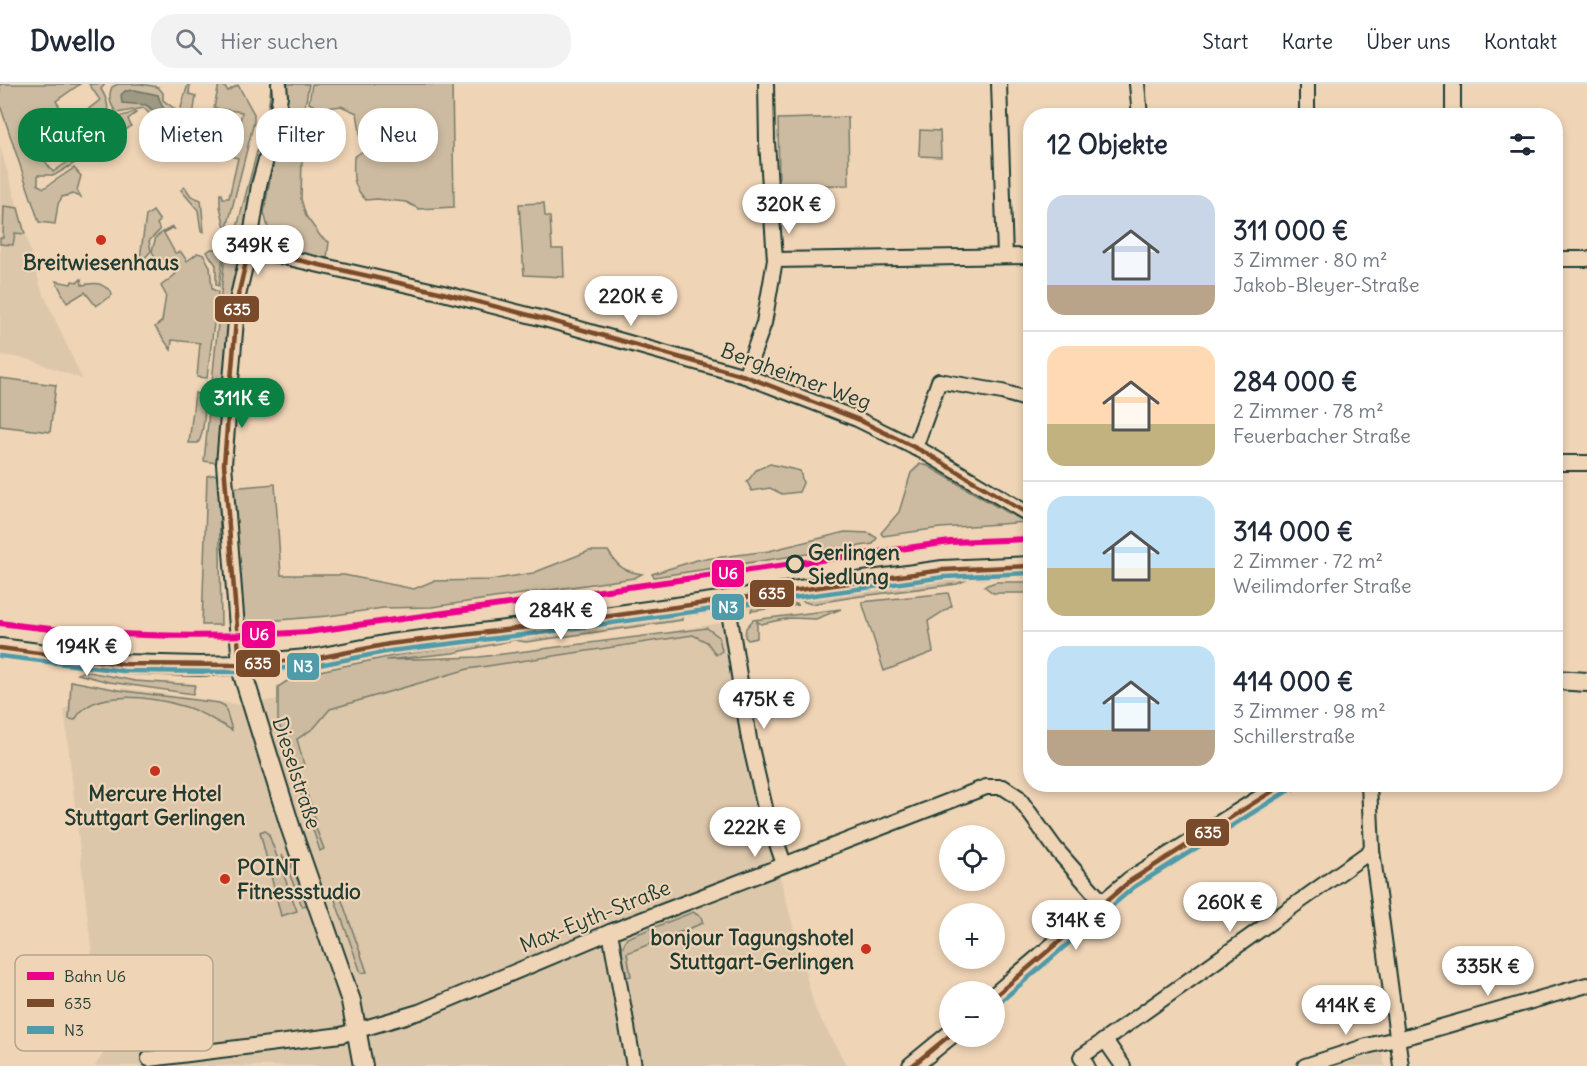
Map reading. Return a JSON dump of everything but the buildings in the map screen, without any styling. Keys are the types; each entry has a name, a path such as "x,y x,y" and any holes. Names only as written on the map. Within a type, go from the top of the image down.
{"main road":[{"path":"0,648 123,664 240,665 318,658 389,644 546,625 943,570 1023,566"},
{"name":"Dieselstraße","path":"240,665 291,829 351,1001 363,1066"},
{"path":"1563,680 1587,682"},
{"path":"1005,988 1130,881 1272,792"},
{"path":"912,1066 939,1044"}],"street":[{"path":"240,665 230,563 224,464 238,296 249,249 259,184 275,127 280,96 279,84"},
{"path":"745,376 764,323 775,260 767,142 766,84"},
{"path":"999,84 1005,256"},
{"path":"1137,84 1139,108"},
{"path":"1307,84 1307,108"},
{"path":"1453,84 1453,108"},
{"name":"Bergheimer Weg","path":"249,249 439,292 548,320 745,376 853,418 915,448 1023,511"},
{"path":"775,260 1023,256"},
{"path":"1563,259 1587,259"},
{"path":"915,448 939,381 1023,398"},
{"path":"1563,463 1587,463"},
{"path":"727,599 749,739 766,812 784,864"},
{"name":"Max-Eyth-Straße","path":"149,1059 341,1035 419,1012 610,932 986,787 1003,787 1018,796 1055,848 1103,903"},
{"path":"1369,792 1372,850 1401,1066"},
{"path":"1087,1066 1081,1057 1372,850"},
{"path":"610,932 634,1066"},
{"path":"1305,1066 1367,1046 1587,986"},
{"path":"1105,1040 1123,1066"}],"shaded area":[{"path":"0,84 80,84 56,101 60,108 18,108 18,159 0,105"},
{"path":"89,84 105,84 101,89 108,108 90,108 100,100"},
{"path":"118,84 141,84 158,87 163,93 163,100 174,108 139,108 127,111 127,108 114,108 110,97 112,87"},
{"path":"188,84 190,84 189,94 196,96 194,108 181,108"},
{"path":"219,84 222,84 228,91 238,85 254,114 244,161 244,108 214,108"},
{"path":"279,84 309,84 305,108 280,108"},
{"path":"312,84 452,84 454,207 419,209 406,202 366,200 358,190 354,175 354,157 358,154 358,162 438,162 438,108 358,108 358,119 357,113 341,106 318,108 309,103"},
{"path":"271,87 273,87 272,108 268,108"},
{"path":"135,90 158,95 163,108 122,103 121,95 125,91"},
{"path":"135,111 136,113 128,119 131,126 127,129 127,114"},
{"path":"848,117 849,185 779,186 778,119"},
{"path":"920,130 940,131 941,157 919,156"},
{"path":"0,146 41,288 82,379 28,359 0,355"},
{"path":"256,156 256,162 260,162 242,240 234,239"},
{"path":"19,162 46,162 53,172 68,162 76,162 55,175 38,175 38,185 44,188 74,168 81,176 77,190 81,197 73,194 62,197 58,204 55,224 39,222"},
{"path":"237,162 244,162 226,232 220,206 220,194 223,198 229,198"},
{"path":"273,162 302,162 301,199 306,216 321,237 329,242 326,266 270,236 264,212"},
{"path":"185,187 191,196 201,200 204,232 201,231 198,210 181,190"},
{"path":"544,203 545,216 550,217 552,249 563,249 564,277 524,275 519,204"},
{"path":"4,206 18,208 25,234 15,233 13,245 0,244 0,238 3,238"},
{"path":"153,211 160,221 157,224 160,230 149,241 151,251 142,261 140,258 146,216"},
{"path":"172,226 164,233 175,253 181,252 187,261 198,253 204,255 210,267 212,289 218,292 207,378 197,377 200,343 172,340 171,350 155,327 162,321 166,295 161,286 176,274 170,268 167,260 157,262 152,251 156,237"},
{"path":"226,244 249,249 224,464 204,461"},
{"path":"211,249 224,250 219,286 216,285 216,265 207,252"},
{"path":"81,279 82,285 99,284 111,291 112,295 96,306 85,292 67,303 56,281 71,284 72,281 78,282"},
{"path":"0,378 56,385 50,432 0,426"},
{"path":"195,393 204,396 204,420 198,443 189,443"},
{"path":"770,464 800,471 803,483 799,492 782,494 770,488 752,491 747,482 756,470"},
{"path":"920,464 928,466 1023,520 1023,522 940,528 883,536 881,533 899,512 911,473"},
{"path":"219,474 221,625 202,625 207,476"},
{"path":"275,484 281,575 344,575 414,589 433,581 490,580 533,573 589,551 608,551 622,567 642,574 634,578 432,607 383,608 328,616 242,623 231,488"},
{"path":"845,532 869,533 877,538 873,544 654,577 652,574 697,560 769,551"},
{"path":"970,576 971,578 957,584 811,604 802,601 801,598"},
{"path":"996,582 1023,582 1023,593 993,593 984,586"},
{"path":"948,593 952,606 928,621 933,652 884,671 862,602"},
{"path":"791,599 793,603 799,605 751,611 752,608"},
{"path":"841,609 816,619 790,618 761,624 757,621 757,638 748,640 745,637 746,628 753,620"},
{"path":"682,614 682,620 526,642 514,640 453,653 386,660 479,657 707,628 719,637 722,651 716,655 707,642 693,635 468,669 330,709 314,728 297,739 304,765 293,769 278,720 278,687 295,676 398,655"},
{"path":"726,622 745,745 815,1009 847,1066 95,1066 103,1051 213,1051 213,955 92,955 64,709 122,688 242,705"},
{"path":"84,671 135,681 195,685 193,694 109,682 78,674"},
{"path":"71,681 124,691 219,703 225,706 232,730 192,709 142,698 126,697 95,702 83,709 75,720 69,719"},
{"path":"301,777 324,849 320,851 296,778"},
{"path":"265,830 269,835 297,911 281,916 260,832"},
{"path":"282,855 293,869 308,905 302,906"},
{"path":"340,895 367,972 361,973 334,897"},
{"path":"693,912 701,917 703,923 627,953 631,976 623,978 621,957 627,938"},
{"path":"1382,1052 1385,1066 1336,1066"}],"rail line":[{"name":"U6","path":"0,623 115,634 230,636 308,632 950,542 1023,539"}],"transit line":[{"name":"635","path":"240,665 224,464 238,296 249,249 439,292 548,320 745,376 857,419 926,453 1023,511"},
{"name":"635","path":"0,648 123,664 240,665 318,658 389,644 546,625 943,570 1023,566"},
{"name":"N3","path":"0,656 123,671 241,672 319,665 390,651 547,632 944,577 1023,573"},
{"name":"635","path":"1005,988 1130,881 1271,792"},
{"name":"N3","path":"1005,998 1134,887 1286,792"},
{"name":"635","path":"912,1066 939,1044"}],"place":[{"name":"Breitwiesenhaus","path":"101,240"},
{"name":"Gerlingen Siedlung","path":"795,564"},
{"name":"Mercure Hotel Stuttgart Gerlingen","path":"155,771"},
{"name":"POINT Fitnessstudio","path":"225,879"},
{"name":"bonjour Tagungshotel Stuttgart-Gerlingen","path":"866,949"}]}
